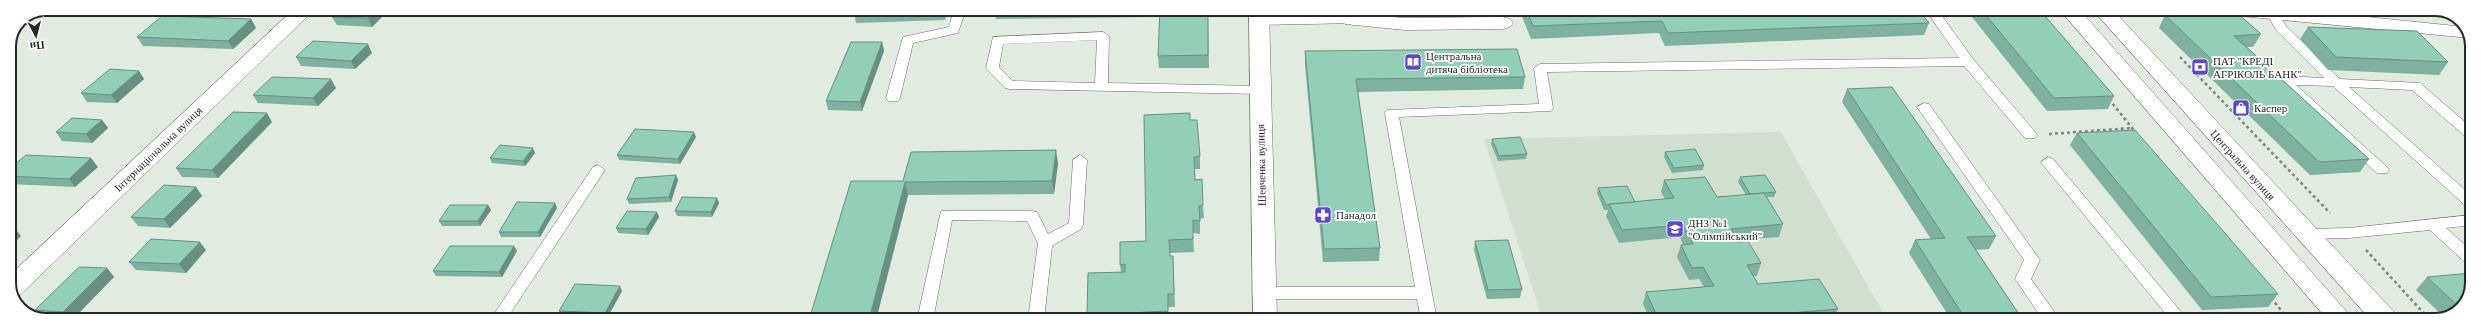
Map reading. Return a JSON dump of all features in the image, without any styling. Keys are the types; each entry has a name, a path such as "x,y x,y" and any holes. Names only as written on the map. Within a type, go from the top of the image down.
{"street":[{"name":"Інтернаціональна вулиця","path":"16,284 298,16"},
{"name":"Шевченка вулиця","path":"1259,16 1264,313"},
{"path":"2074,16 2336,313"},
{"name":"Центральна вулиця","path":"2106,16 2380,313"},
{"path":"2301,16 2462,32"},
{"path":"1352,20 1405,24 1503,23"}],"lane":[{"path":"893,98 907,40 954,30 958,16"},
{"path":"1278,16 1352,20"},
{"path":"1936,16 1968,62 2030,135"},
{"path":"2274,16 2281,28 2337,83 2465,198"},
{"path":"1101,87 1103,36 996,40 992,68 1010,85 1101,87 1260,90"},
{"path":"1427,313 1392,113 1546,108 1540,68 1968,62"},
{"path":"2382,170 2283,80 2415,86 2465,129"},
{"path":"1924,107 2032,260 2023,279 2047,313"},
{"path":"1045,243 1076,224 1080,160"},
{"path":"2048,162 2174,313"},
{"path":"503,313 598,170"},
{"path":"926,313 946,215 1032,216 1045,243 1037,313"},
{"path":"2307,234 2349,233 2465,221"},
{"path":"2434,225 2465,254"},
{"path":"1263,293 1423,293"}],"path":[{"path":"2179,56 2423,313"},
{"path":"2108,97 2137,135"},
{"path":"2030,135 2132,128"},
{"path":"2269,295 2283,313"}],"shaded area":[{"name":"ДНЗ №1 \"Олімпійський\"","path":"1781,132 1883,313 1541,313 1484,139"}],"building":[{"path":"162,16 251,19 228,41 137,37"},
{"path":"333,16 370,16 368,18 332,17"},
{"path":"1160,16 1208,16 1208,55 1158,56"},
{"path":"1529,16 1924,16 1929,23 1668,33 1662,21 1533,26"},
{"path":"1987,16 2045,16 2114,96 2054,98"},
{"path":"2166,16 2241,16 2261,34 2234,36 2369,159 2319,162"},
{"path":"2308,27 2417,31 2448,62 2336,57"},
{"path":"313,41 368,44 351,61 296,57"},
{"path":"851,42 882,42 860,102 826,101"},
{"path":"1517,49 1525,77 1356,79 1380,248 1324,249 1305,51"},
{"path":"110,69 139,71 111,95 81,93"},
{"path":"272,77 331,79 313,98 253,95"},
{"path":"1892,87 1996,236 1967,237 2018,313 1962,313 1915,240 1945,238 1847,89"},
{"path":"233,112 267,113 212,170 176,168"},
{"path":"1190,113 1190,120 1197,120 1200,156 1194,157 1195,180 1202,179 1203,205 1199,206 1200,221 1193,220 1193,239 1169,240 1170,256 1173,256 1174,294 1168,294 1168,311 1087,313 1088,273 1125,272 1125,264 1120,265 1120,242 1146,241 1144,115"},
{"path":"72,118 102,120 86,134 56,132"},
{"path":"635,129 694,132 678,159 617,155"},
{"path":"2135,130 2278,294 2211,297 2077,133"},
{"path":"1520,137 1527,154 1499,156 1492,139"},
{"path":"500,145 533,148 523,161 490,158"},
{"path":"1695,149 1704,165 1674,168 1665,152"},
{"path":"1056,150 1052,181 905,182 871,313 811,313 851,181 903,181 911,152"},
{"path":"26,155 91,158 69,179 16,176 16,163"},
{"path":"676,175 669,197 627,199 636,178"},
{"path":"1765,175 1776,192 1750,194 1740,177"},
{"path":"1705,177 1717,197 1764,193 1783,224 1731,229 1738,242 1748,241 1761,263 1747,265 1758,284 1819,279 1838,309 1790,313 1656,313 1646,292 1714,286 1703,267 1692,268 1681,245 1693,244 1683,225 1622,230 1609,204 1674,198 1664,180"},
{"path":"164,185 196,187 164,219 131,217"},
{"path":"1627,186 1635,202 1606,205 1598,188"},
{"path":"682,197 717,198 711,212 675,211"},
{"path":"517,202 555,203 538,232 499,232"},
{"path":"450,205 488,205 478,221 439,221"},
{"path":"627,211 657,212 646,229 616,228"},
{"path":"151,239 200,242 179,264 129,262"},
{"path":"1508,240 1522,289 1488,290 1475,241"},
{"path":"450,246 514,246 499,272 433,271"},
{"path":"79,267 107,268 63,312 35,310"},
{"path":"2465,274 2465,287 2458,303 2456,305 2427,277"},
{"path":"575,284 620,286 605,313 559,311"}],"place":[{"name":"Центральна дитяча бібліотека","path":"1413,62"},
{"name":"ПАТ \"КРЕДI АГРIКОЛЬ БАНК\"","path":"2200,67"},
{"name":"Каспер","path":"2241,108"},
{"name":"Панадол","path":"1323,215"},
{"name":"ДНЗ №1 \"Олімпійський\"","path":"1675,229"}]}
